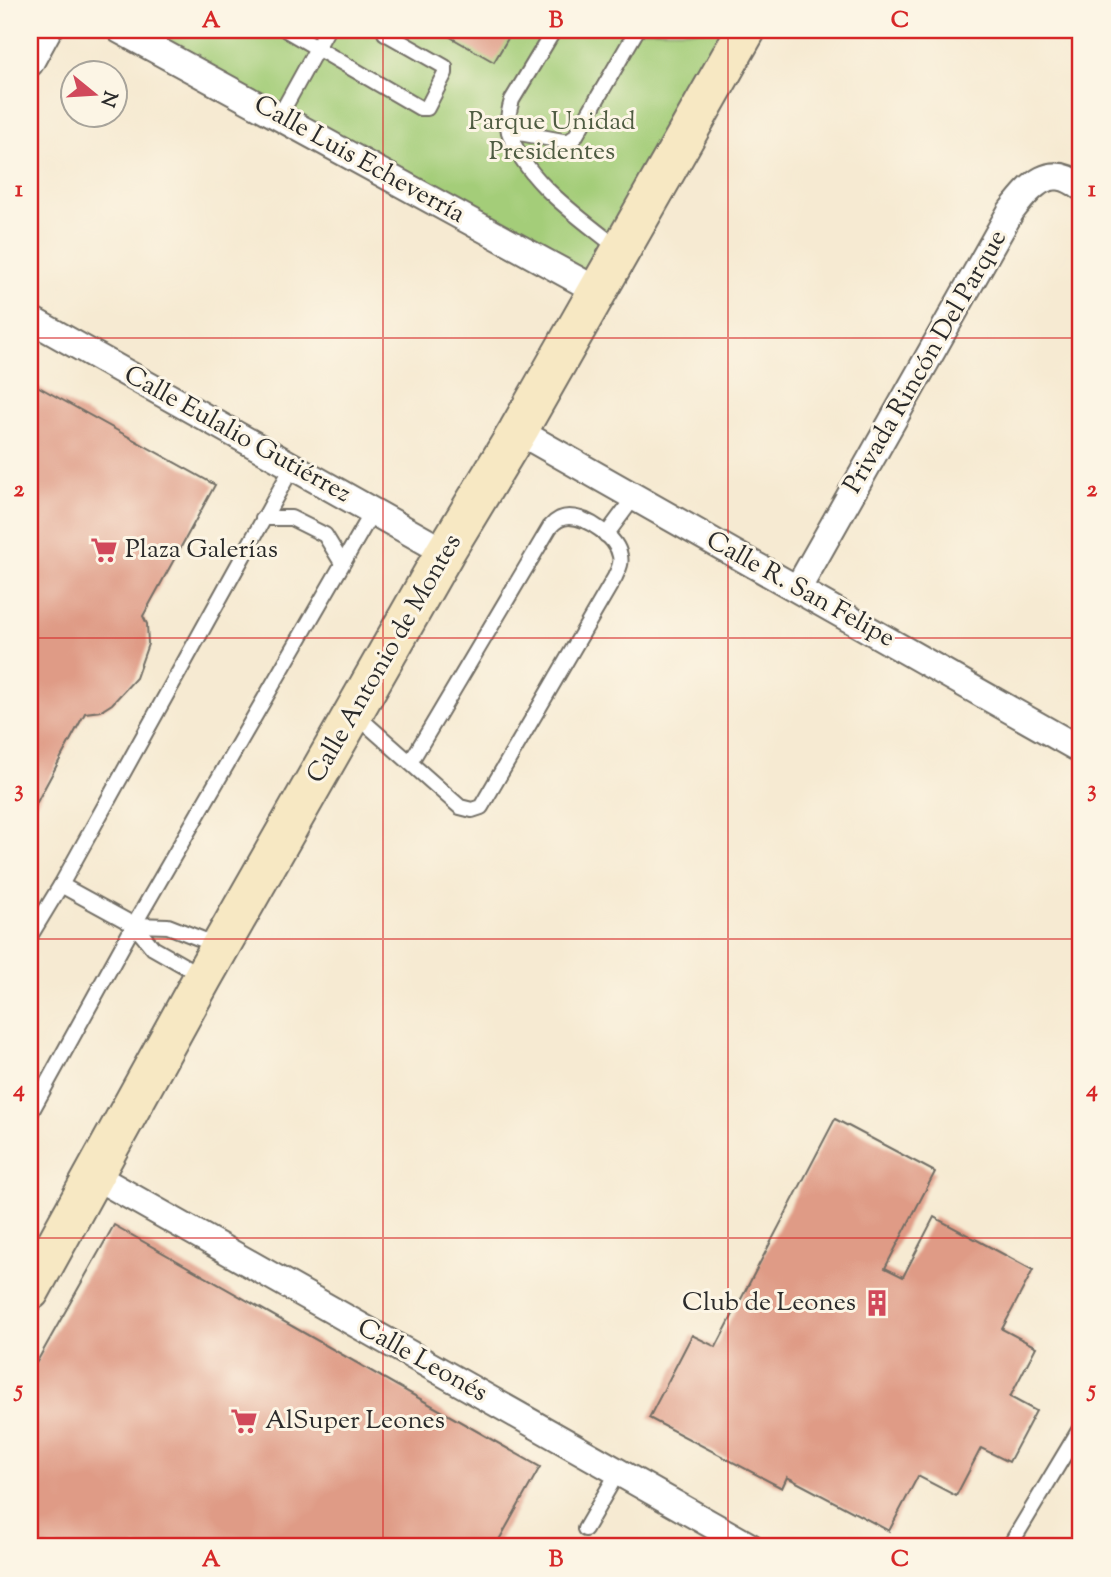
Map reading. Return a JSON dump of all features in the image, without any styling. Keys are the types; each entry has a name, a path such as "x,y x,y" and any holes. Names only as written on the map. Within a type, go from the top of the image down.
{"main road":[{"name":"Calle Antonio de Montes","path":"30,1292 212,962 746,30"}],"street":[{"path":"30,63 48,30"},
{"name":"Calle Luis Echeverría","path":"120,30 598,291"},
{"name":"Privada Rincón Del Parque","path":"798,588 1011,211 1035,183 1045,177 1068,179 1081,187"},
{"name":"Calle Eulalio Gutiérrez","path":"30,319 445,552"},
{"name":"Calle R. San Felipe","path":"518,431 1081,750"},
{"name":"Calle Leonés","path":"93,1175 751,1547"}],"lane":[{"path":"286,30 419,108 427,108 446,73 445,67 385,33"},
{"path":"279,117 327,30"},
{"path":"554,30 512,100 508,113 509,131 528,168 555,197 621,251"},
{"path":"509,131 568,142 575,137 637,30"},
{"path":"30,936 34,918 61,885 293,467"},
{"path":"606,535 635,496"},
{"path":"30,1114 134,925 373,512"},
{"path":"263,518 291,518 325,536 342,563"},
{"path":"354,712 410,764 460,807 472,810 484,803 615,577 621,558 618,548 606,535 578,518 562,518 550,527 410,764"},
{"path":"61,885 134,925 153,948 212,962"},
{"path":"134,925 168,926 212,962"},
{"path":"1009,1547 1081,1427"},
{"path":"585,1529 618,1472"}],"green space":[{"name":"Parque Unidad Presidentes","path":"132,30 734,30 593,280"}],"building":[{"path":"438,30 513,30 494,62"},
{"name":"Plaza Galerías","path":"30,382 215,485 143,616 147,624 148,644 136,678 112,704 101,711 85,713 30,815"},
{"name":"Club de Leones","path":"835,1119 935,1172 885,1268 903,1277 934,1217 1033,1270 1002,1329 1036,1347 1010,1397 1036,1411 1009,1462 981,1448 956,1496 918,1476 889,1531 787,1477 782,1488 649,1418 692,1335 716,1347"},
{"name":"AlSuper Leones","path":"114,1225 540,1467 495,1547 30,1547 30,1374"}],"place":[{"name":"Plaza Galerías","path":"104,550"},
{"name":"Club de Leones","path":"877,1303"},
{"name":"AlSuper Leones","path":"244,1421"}]}
